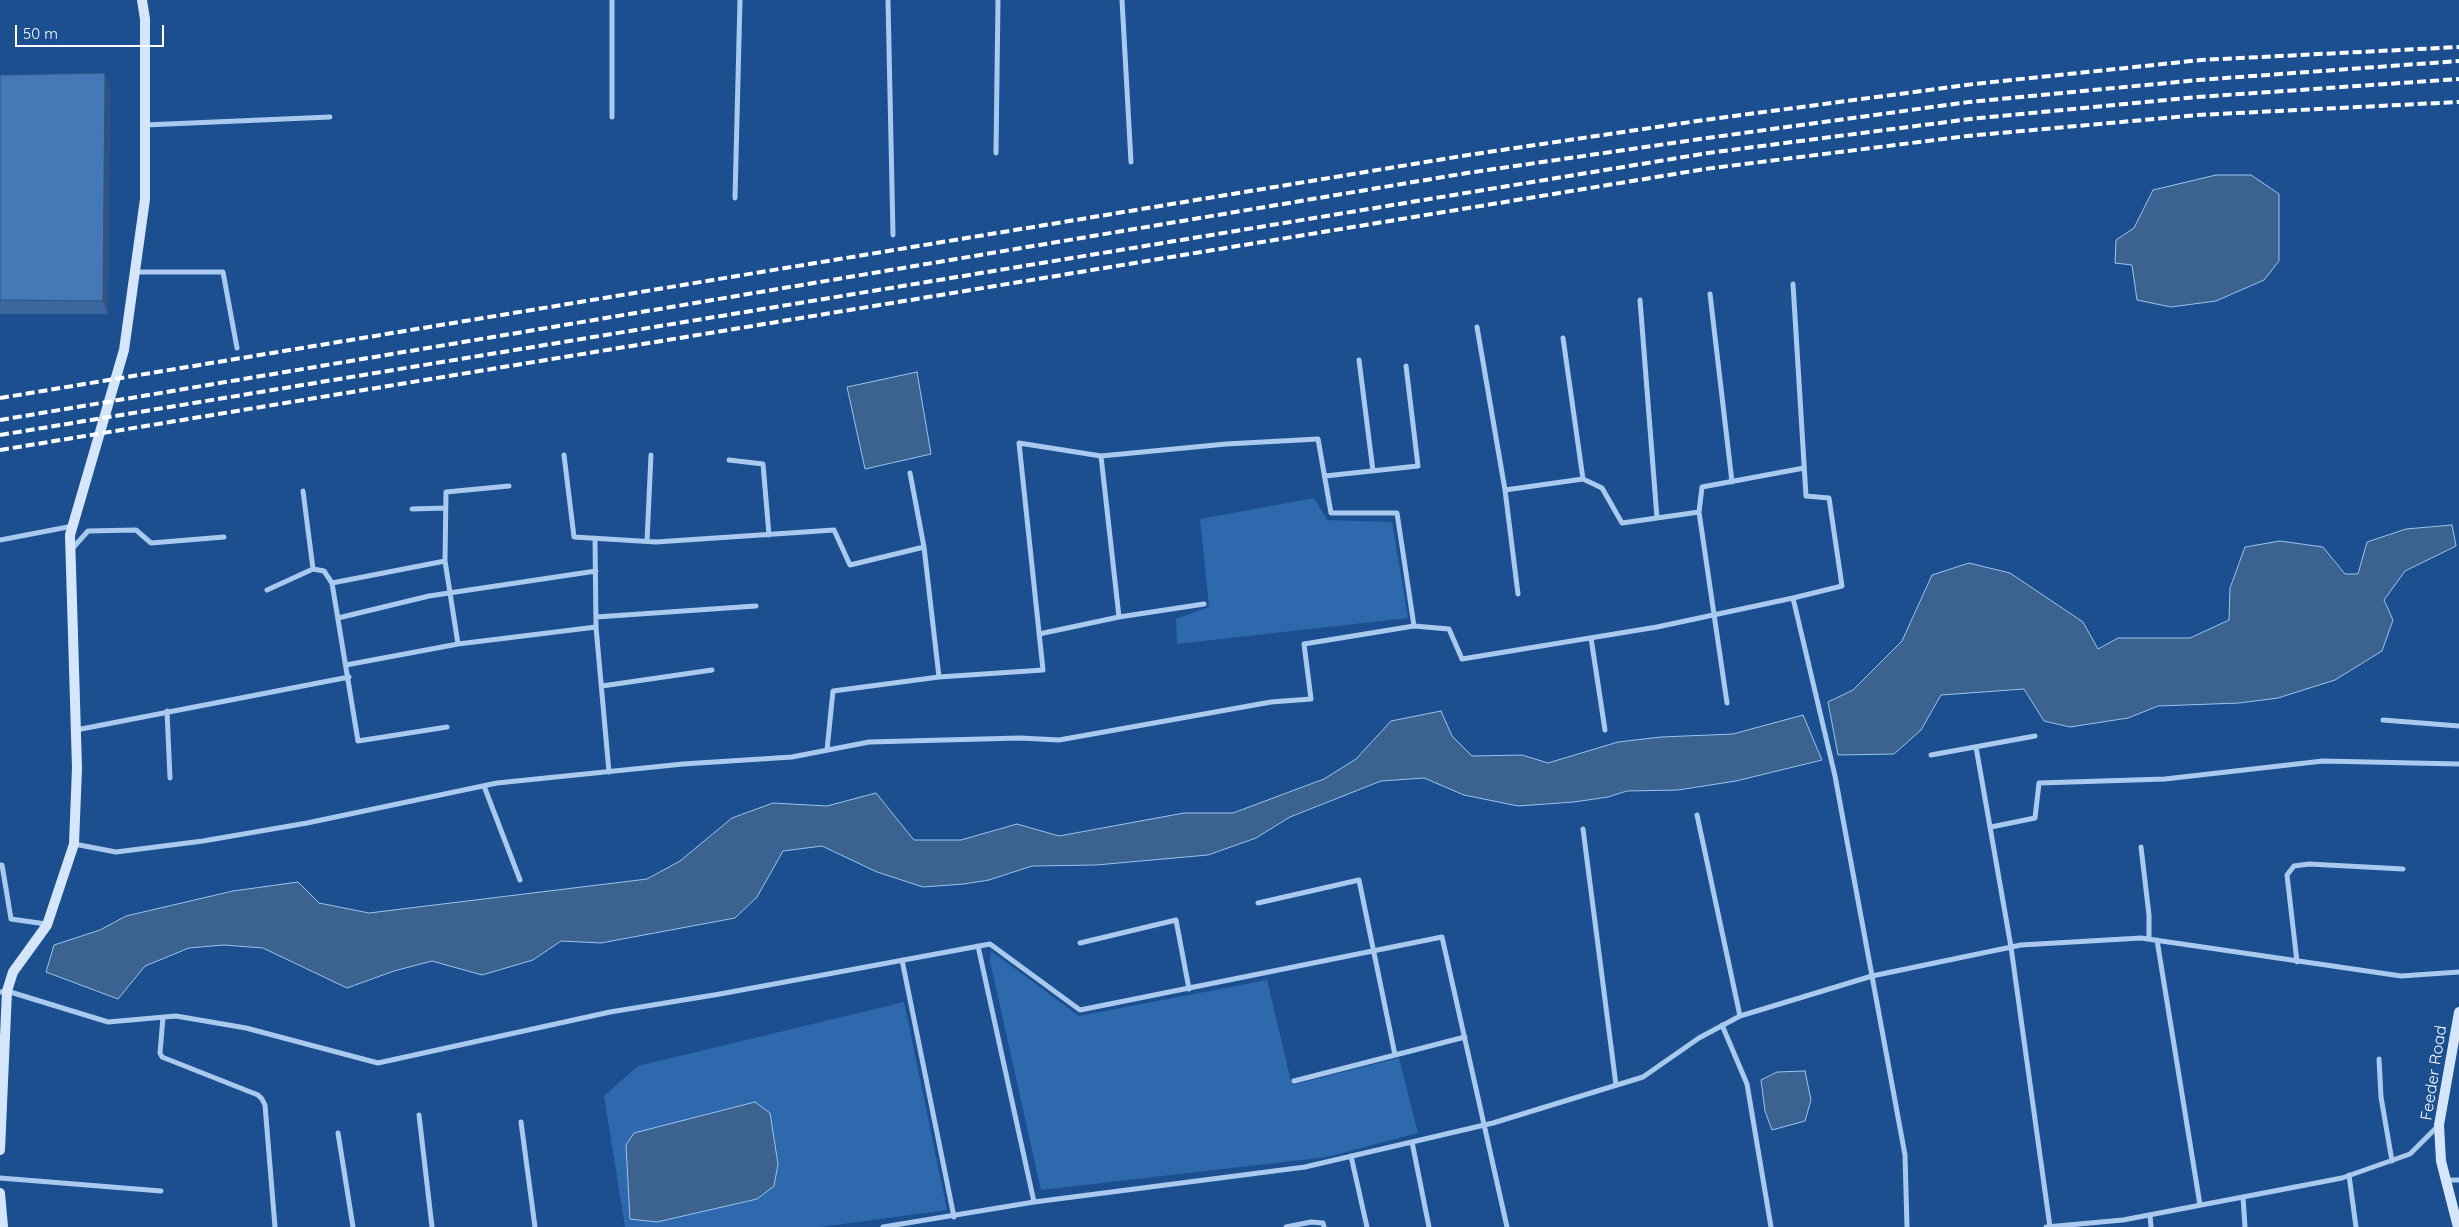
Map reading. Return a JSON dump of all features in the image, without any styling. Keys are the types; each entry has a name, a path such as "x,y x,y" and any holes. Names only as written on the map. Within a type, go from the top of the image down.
{"street":[{"path":"0,1150 3,991 13,972 47,925 74,844 77,768 70,535 124,350 144,199 145,19 142,0"},
{"path":"612,0 612,117"},
{"path":"735,198 740,0"},
{"path":"888,0 893,235"},
{"path":"996,153 998,0"},
{"path":"1122,0 1131,162"},
{"path":"144,125 330,116"},
{"path":"134,272 223,272 236,348"},
{"path":"74,844 116,852 203,841 307,823 484,786 683,764 792,757 869,742 1020,738 1059,740 1271,702 1311,699 1304,644 1414,626 1449,629 1462,659 1591,638 1793,598 1842,586 1828,498 1806,496 1793,284"},
{"path":"1710,294 1732,482"},
{"path":"1640,300 1657,518"},
{"path":"1477,327 1505,490 1518,594"},
{"path":"1563,338 1583,479"},
{"path":"1359,360 1373,471"},
{"path":"1325,476 1418,466 1406,366"},
{"path":"827,750 833,691 939,677 1043,670 1019,443 1101,456 1226,444 1318,439 1331,513 1397,512 1414,626"},
{"path":"564,455 574,537 647,541 834,530 850,565 924,548"},
{"path":"647,541 651,455"},
{"path":"1101,456 1119,617"},
{"path":"729,460 763,464 769,535"},
{"path":"1727,703 1699,512 1702,487 1804,468"},
{"path":"910,473 924,548 939,677"},
{"path":"1505,490 1583,479 1602,488 1622,523 1699,512"},
{"path":"458,644 445,561 446,492 509,486"},
{"path":"303,491 313,569"},
{"path":"412,509 445,508"},
{"path":"0,540 74,526"},
{"path":"71,550 88,531 136,530 151,544 224,537"},
{"path":"595,538 596,627 609,772"},
{"path":"332,583 445,561"},
{"path":"267,590 313,569 324,571 332,583 349,677 358,741 447,726"},
{"path":"338,618 450,592 596,571"},
{"path":"1793,598 1835,776 1905,1155 1908,1227"},
{"path":"1039,634 1119,617 1204,604"},
{"path":"596,618 756,606"},
{"path":"346,665 458,644 596,627"},
{"path":"1591,638 1605,730"},
{"path":"602,686 712,670"},
{"path":"76,730 349,677"},
{"path":"167,711 170,778"},
{"path":"2383,720 2459,726"},
{"path":"1931,755 2035,736"},
{"path":"1976,747 2011,947 2050,1227"},
{"path":"1991,827 2035,818 2039,783 2165,779 2323,761 2459,764"},
{"path":"484,786 520,880"},
{"path":"1697,815 1740,1016"},
{"path":"1582,829 1616,1085"},
{"path":"2141,847 2150,915 2148,939"},
{"path":"0,864 2,865 11,919 47,925"},
{"path":"2297,962 2287,875 2294,866 2309,864 2403,869"},
{"path":"1258,903 1359,880 1395,1055"},
{"path":"0,905 8,904"},
{"path":"1080,943 1176,920 1189,989"},
{"path":"3,991 108,1022 176,1016 246,1028 378,1063 610,1012 720,994 990,944 1080,1010 1442,936 1486,1125 1507,1227"},
{"path":"883,1227 954,1217 1034,1202 1305,1167 1486,1125 1644,1077 1699,1038 1740,1016 1872,976 2011,947 2148,939 2401,976 2459,972"},
{"path":"2157,940 2200,1206"},
{"path":"978,946 1034,1202"},
{"path":"902,960 954,1217"},
{"name":"Feeder Road","path":"2458,1227 2441,1160 2439,1125 2459,1012"},
{"path":"163,1017 160,1052 162,1057 258,1095 262,1099 265,1105 275,1227"},
{"path":"1722,1025 1747,1084 1771,1227"},
{"path":"1294,1081 1465,1037"},
{"path":"2380,1059 2381,1097 2392,1160"},
{"path":"419,1115 432,1227"},
{"path":"521,1122 535,1227"},
{"path":"2046,1227 2123,1220 2349,1175 2410,1154 2439,1125"},
{"path":"338,1133 353,1227"},
{"path":"1412,1142 1429,1227"},
{"path":"1351,1156 1367,1227"},
{"path":"2349,1175 2356,1227"},
{"path":"0,1178 161,1191"},
{"path":"2446,1180 2459,1180"},
{"path":"0,1193 3,1227"},
{"path":"2242,1197 2245,1227"},
{"path":"2150,1215 2151,1227"},
{"path":"934,1220 936,1227"},
{"path":"1286,1227 1311,1222 1323,1222 1324,1227"}],"shaded area":[{"path":"2216,175 2251,175 2279,194 2279,261 2264,280 2216,301 2171,307 2137,300 2132,265 2115,263 2116,240 2134,228 2153,190"},
{"path":"917,372 931,454 865,469 847,387"},
{"path":"1314,498 1327,520 1392,522 1408,618 1177,644 1176,619 1209,607 1200,519"},
{"path":"2452,525 2456,546 2405,571 2384,600 2393,620 2382,651 2335,680 2278,698 2239,703 2158,706 2128,718 2070,727 2044,721 2024,689 1941,695 1921,730 1894,754 1838,755 1828,702 1853,690 1902,641 1932,575 1969,563 2010,573 2083,622 2098,649 2118,638 2190,638 2229,620 2230,588 2245,547 2280,541 2323,547 2345,574 2358,574 2367,542 2406,529"},
{"path":"1441,711 1452,736 1472,756 1522,755 1548,763 1618,742 1661,737 1733,734 1803,715 1822,760 1736,781 1678,790 1627,791 1608,797 1574,802 1518,806 1464,795 1424,778 1381,781 1290,817 1256,838 1208,855 1096,865 1032,866 989,880 964,884 923,887 877,872 822,846 783,851 757,897 735,918 601,943 561,941 533,960 482,975 432,961 394,971 347,988 263,948 224,945 189,948 145,966 118,999 46,972 54,945 100,930 126,916 233,891 298,882 319,903 369,913 647,879 680,861 732,818 773,803 827,806 876,793 914,840 961,840 1017,824 1059,836 1184,813 1233,813 1324,779 1356,759 1391,721"},
{"path":"991,951 1079,1016 1267,980 1292,1085 1399,1058 1418,1133 1327,1157 1041,1190 990,961"},
{"path":"904,1002 947,1210 821,1227 625,1227 604,1096 638,1066"},
{"path":"1805,1071 1811,1100 1805,1121 1772,1130 1765,1111 1761,1080 1777,1072"},
{"path":"755,1102 770,1113 778,1164 774,1186 757,1199 657,1222 630,1219 626,1145 634,1133"}],"building":[{"path":"105,73 103,301 0,300 0,75"}],"railway":[{"path":"0,398 1468,155 1704,120 1974,84 2201,60 2459,47"},
{"path":"0,420 1467,173 1969,102 2198,80 2459,61"},
{"path":"0,435 1708,153 1970,119 2197,97 2459,79"},
{"path":"0,450 1705,169 1967,136 2198,115 2459,102"}]}
